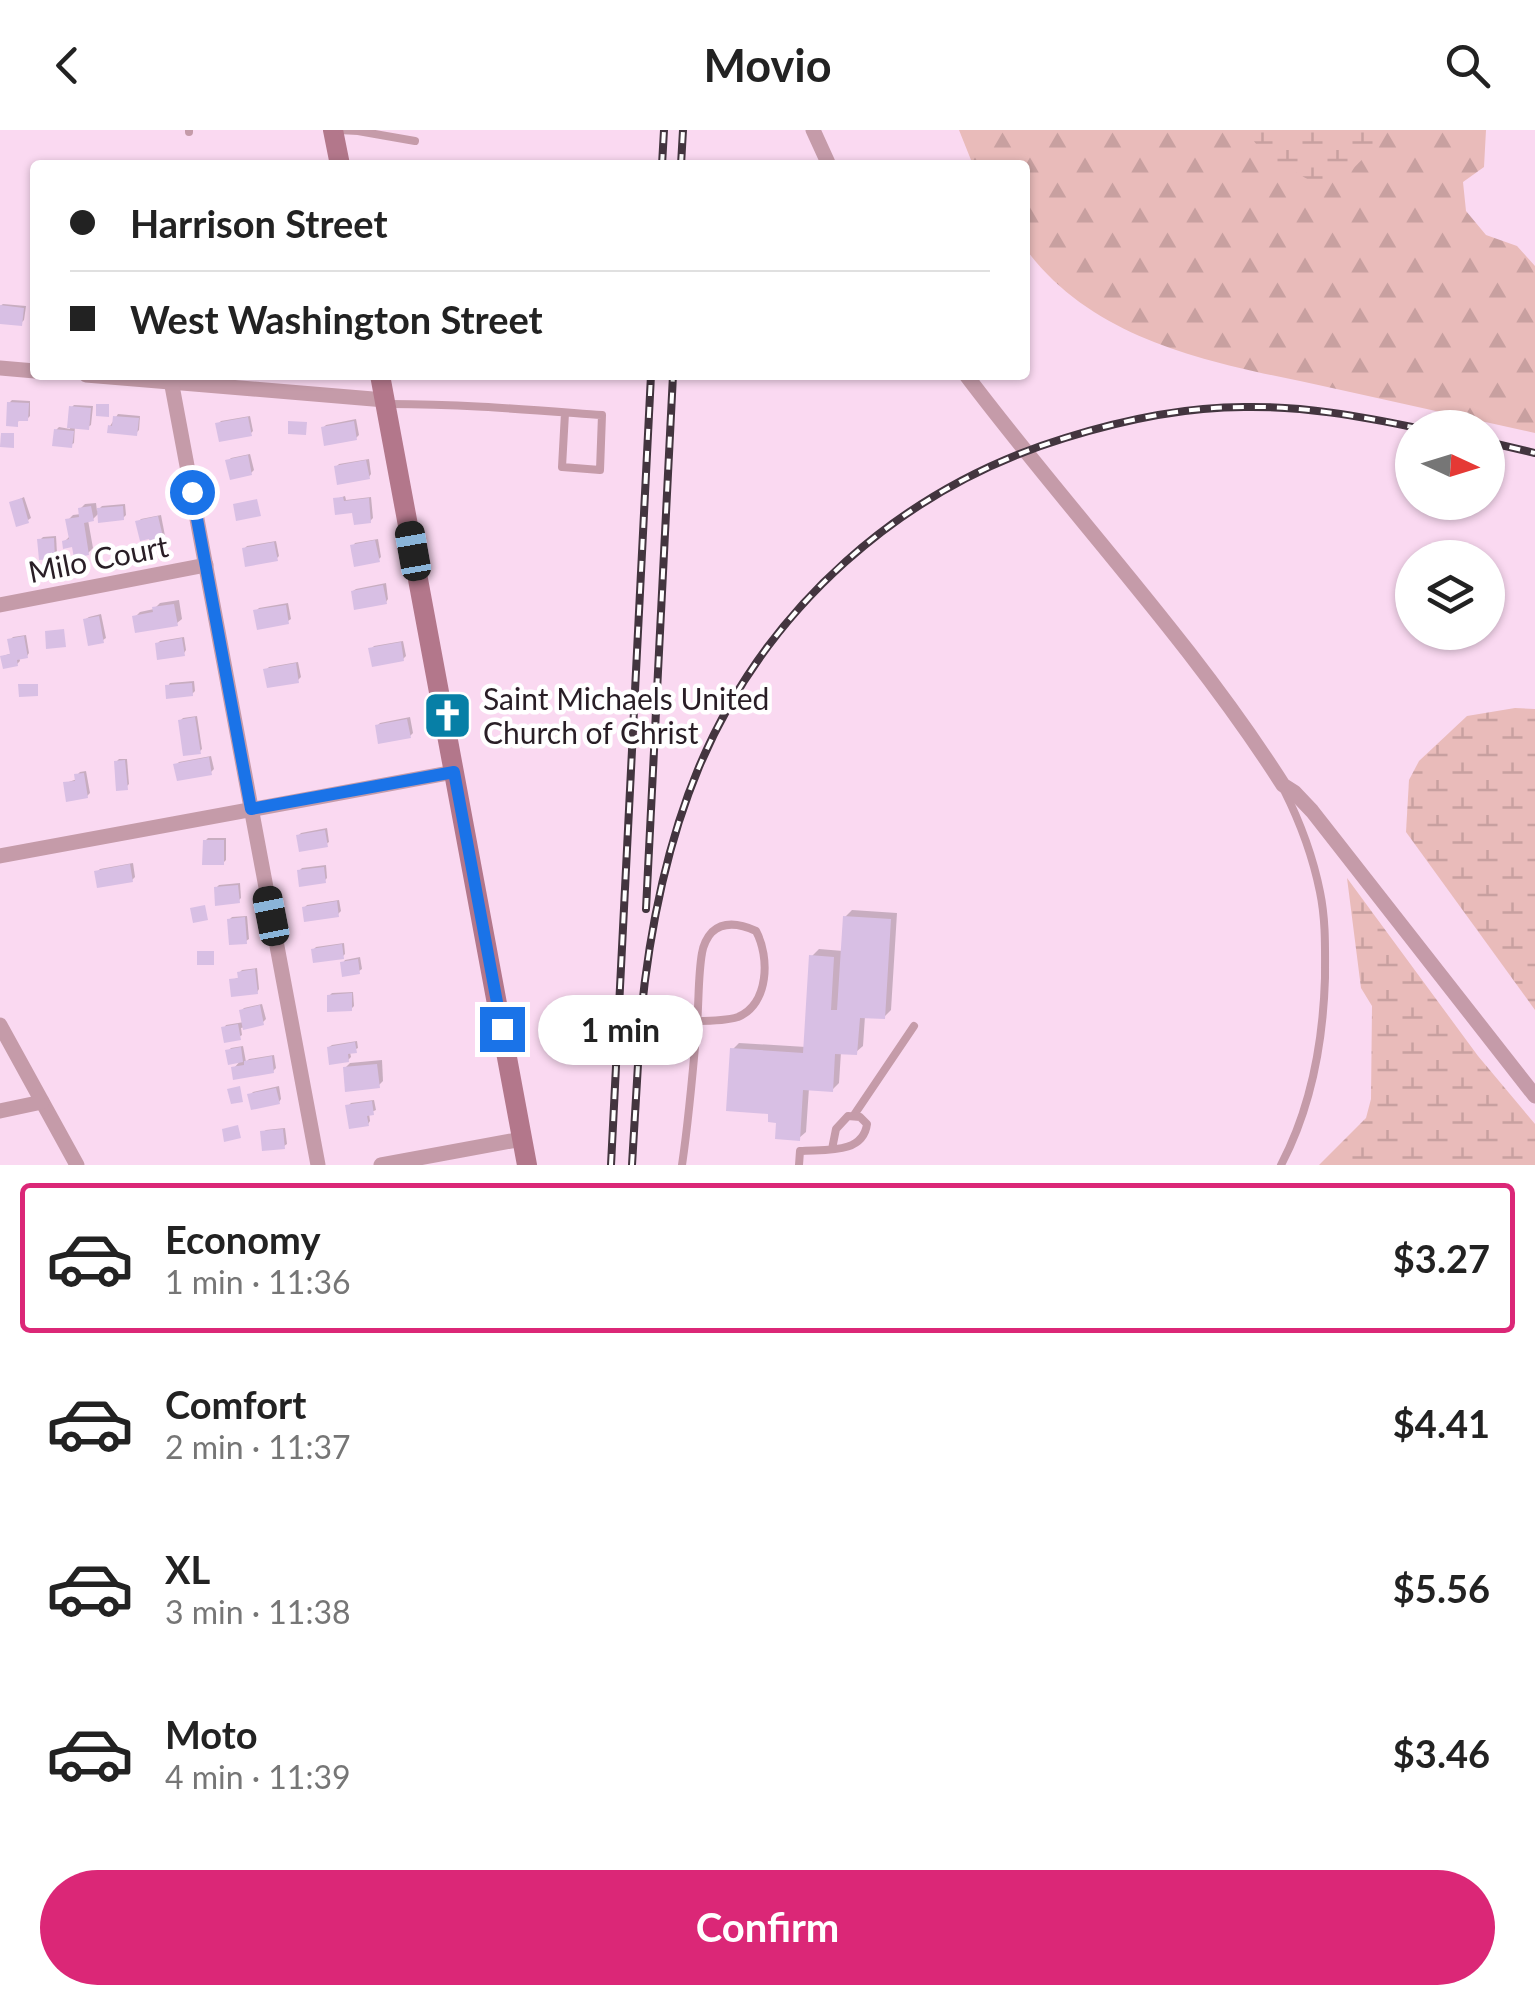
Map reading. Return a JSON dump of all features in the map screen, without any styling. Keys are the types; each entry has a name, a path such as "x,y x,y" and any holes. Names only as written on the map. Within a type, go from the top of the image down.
{"main road":[{"path":"336,130 339,160"},
{"path":"381,380 527,1165"}],"street":[{"path":"813,130 827,160"},
{"path":"0,368 30,371"},
{"path":"170,380 318,1165"},
{"path":"188,380 385,402"},
{"path":"970,380 1229,706 1282,786 1294,792 1312,811 1535,1096"},
{"name":"Milo Court","path":"0,605 206,564"},
{"path":"0,856 454,772"},
{"path":"0,1026 77,1165"},
{"path":"0,1111 42,1102"},
{"path":"381,1165 522,1139"}],"lane":[{"path":"336,130 415,140"},
{"path":"385,402 602,415 600,470 562,467 565,413"},
{"path":"1281,1165 1306,1111 1314,1075 1321,1039 1326,937 1310,852 1282,786"},
{"path":"682,1165 691,1103 702,951 710,934 720,928 732,924 756,931 766,954 762,988 753,1007 729,1019 697,1022"},
{"path":"854,1115 914,1026"},
{"path":"799,1165 800,1151 832,1148 857,1144 866,1134 867,1124 860,1117 848,1116 836,1129 832,1148"}],"green space":[{"path":"959,130 1486,130 1484,167 1463,182 1466,211 1486,235 1517,246 1535,266 1535,433 1505,426 1505,410 1430,410 1205,359 1125,329 1088,308 1054,281 1030,254 1030,160 971,160"},
{"path":"1245,130 1387,130 1344,178 1326,182 1309,180 1265,155"},
{"path":"1515,708 1535,709 1535,1010 1406,832 1409,780 1419,761 1467,716"},
{"path":"1347,878 1478,1056 1535,1124 1535,1165 1319,1165 1366,1118 1371,1099 1372,1006 1361,988"}],"building":[{"path":"0,305 24,308 22,326 0,324"},
{"path":"7,402 29,403 28,421 18,421 18,427 6,426"},
{"path":"96,404 109,404 109,417 96,416"},
{"path":"69,406 91,408 89,430 67,428"},
{"path":"113,416 139,418 137,436 107,433"},
{"path":"248,417 252,436 219,442 215,423"},
{"path":"288,421 307,422 306,435 288,434"},
{"path":"354,421 357,440 324,446 321,427"},
{"path":"54,429 74,431 72,448 52,446"},
{"path":"1,433 14,433 14,448 0,447"},
{"path":"248,455 252,475 230,480 225,460"},
{"path":"366,460 370,479 337,485 334,466"},
{"path":"343,497 344,501 369,498 371,523 354,525 352,513 335,515 333,498"},
{"path":"22,498 29,523 16,527 9,502"},
{"path":"257,499 261,516 236,521 233,504"},
{"path":"91,506 94,521 84,523 89,555 74,558 72,547 63,549 62,541 69,539 65,519 79,517 78,508"},
{"path":"123,506 124,520 98,523 97,508"},
{"path":"158,516 164,541 140,541 135,521"},
{"path":"54,538 55,559 39,560 37,539"},
{"path":"375,540 380,562 354,567 350,545"},
{"path":"274,542 278,561 245,567 242,548"},
{"path":"383,585 387,604 354,610 351,591"},
{"path":"174,604 178,626 135,633 132,616 153,612 152,607"},
{"path":"286,605 289,624 257,630 253,610"},
{"path":"99,616 104,643 88,646 83,619"},
{"path":"64,629 66,647 46,649 45,631"},
{"path":"24,636 28,658 17,660 18,666 3,669 0,656 10,654 7,639"},
{"path":"182,638 185,656 157,660 155,643"},
{"path":"401,642 404,661 372,667 368,648"},
{"path":"296,663 299,683 267,688 263,669"},
{"path":"192,683 193,696 166,699 165,685"},
{"path":"18,684 38,684 38,696 19,697"},
{"path":"195,717 201,754 183,756 178,720"},
{"path":"407,719 411,738 378,744 375,725"},
{"path":"209,757 212,775 177,781 173,764"},
{"path":"125,760 128,790 116,791 114,761"},
{"path":"84,773 88,798 66,802 63,782 75,781 74,774"},
{"path":"325,830 328,847 299,852 296,835"},
{"path":"203,840 224,840 224,865 202,865"},
{"path":"130,864 133,882 97,888 94,871"},
{"path":"324,867 326,883 299,887 297,870"},
{"path":"238,885 240,903 215,906 214,887"},
{"path":"337,901 339,917 304,922 302,907"},
{"path":"205,905 208,920 193,923 190,908"},
{"path":"843,916 891,919 885,1019 860,1018 857,1055 835,1054 833,1092 803,1090 800,1141 775,1139 776,1123 768,1122 768,1114 726,1111 730,1048 803,1053 809,955 834,957 831,1010 837,1010"},
{"path":"245,917 247,944 229,945 227,919"},
{"path":"342,944 344,959 313,963 311,949"},
{"path":"197,951 214,951 214,965 197,965"},
{"path":"358,959 360,974 342,977 340,962"},
{"path":"255,969 258,994 231,997 229,979 238,978 237,972"},
{"path":"352,993 352,1011 327,1012 327,995"},
{"path":"260,1005 264,1025 243,1030 239,1010"},
{"path":"238,1024 241,1040 224,1043 221,1027"},
{"path":"355,1042 357,1053 348,1054 349,1062 329,1065 327,1047"},
{"path":"241,1047 243,1062 228,1065 225,1050"},
{"path":"272,1056 274,1073 233,1080 231,1067"},
{"path":"377,1064 380,1088 345,1092 343,1067"},
{"path":"240,1086 243,1102 231,1104 227,1089"},
{"path":"276,1088 280,1104 251,1110 247,1094"},
{"path":"372,1101 374,1115 367,1116 369,1126 349,1129 345,1105"},
{"path":"238,1125 241,1138 224,1142 222,1129"},
{"path":"283,1129 285,1149 262,1151 260,1131"}],"railway":[{"path":"662,160 664,130"},
{"path":"681,160 683,130"},
{"path":"611,1165 651,380"},
{"path":"646,909 673,380"},
{"path":"640,1026 653,927 668,861 699,767 727,709 761,656 801,606 895,522 948,488 1005,460 1065,438 1153,416 1198,409 1266,407 1395,424"},
{"path":"1505,446 1535,453"},
{"path":"632,1165 641,1014"}],"place":[{"name":"Saint Michaels United Church of Christ","path":"448,715"}],"route":[{"path":"192,492 251,809 454,772 502,1029"}]}
